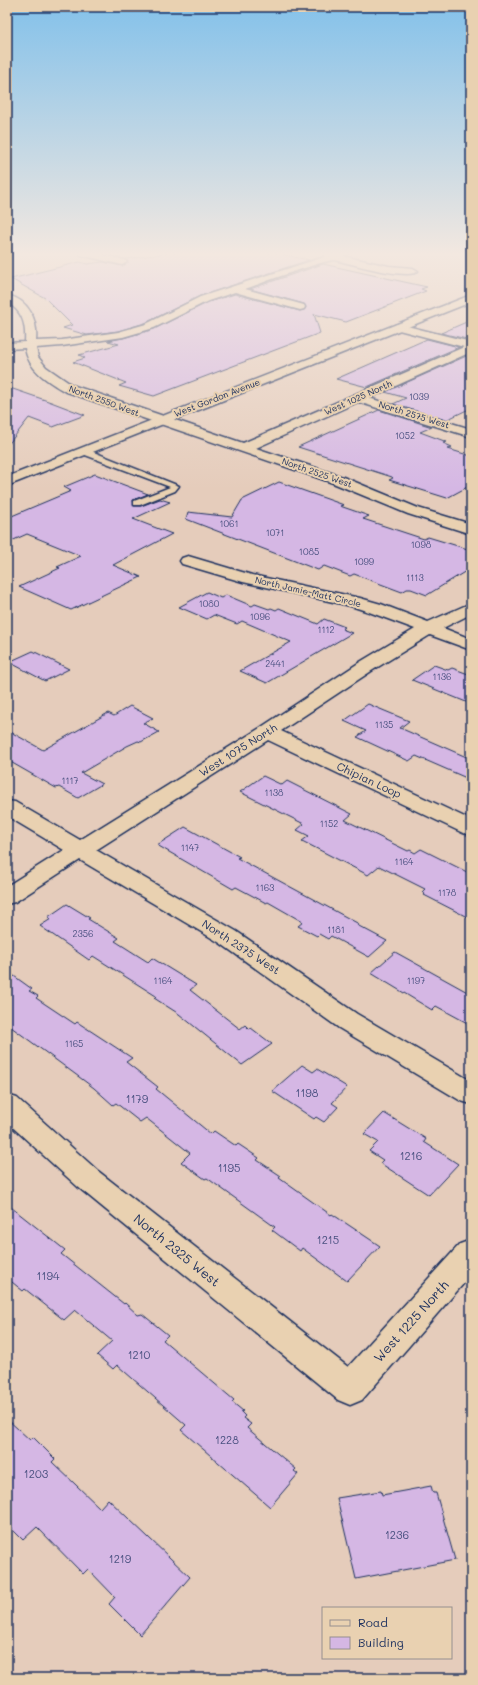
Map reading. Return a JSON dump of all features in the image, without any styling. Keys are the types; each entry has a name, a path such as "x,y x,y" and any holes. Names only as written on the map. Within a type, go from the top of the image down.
{"street":[{"name":"North 2550 West","path":"31,332 30,345 34,360 46,374 68,388 161,420"},
{"path":"7,346 82,341 131,332"},
{"name":"West Gordon Avenue","path":"7,482 387,332"},
{"path":"418,332 471,345"},
{"name":"West 1025 North","path":"244,448 471,348"},
{"name":"North 2575 West","path":"357,398 471,433"},
{"name":"North 2525 West","path":"161,420 338,480 413,511 471,530"},
{"name":"North Jamie-Matt Circle","path":"188,562 249,579 354,602 427,628 471,646"},
{"name":"West 1075 North","path":"7,897 267,732 427,628 471,608"},
{"name":"Chipian Loop","path":"267,732 471,828"},
{"name":"North 2375 West","path":"7,807 228,937 348,1021 471,1094"},
{"name":"North 2325 West","path":"7,1106 88,1179 350,1389"},
{"name":"West 1225 North","path":"350,1389 471,1253"}],"lane":[{"path":"83,451 175,486 172,489 137,503"}],"building":[{"path":"75,332 113,332 87,335"},
{"path":"145,332 320,332 320,333 154,396 119,386 126,383 73,362 85,358 79,355 119,344 108,341"},
{"path":"444,332 471,332 471,340 441,333"},
{"path":"427,339 459,347 367,387 336,379"},
{"path":"471,354 471,408 446,420 393,404 406,398 385,392"},
{"path":"7,387 85,415 53,427 29,418 7,446"},
{"path":"379,410 432,427 420,432 447,442 443,443 452,447 448,449 471,456 471,485 447,498 389,480 393,478 392,477 298,447"},
{"path":"95,474 148,494 133,500 134,506 141,506 160,499 170,502 133,519 172,534 113,565 141,577 71,610 19,587 60,568 57,567 81,556 27,534 7,543 7,518 71,491 64,487"},
{"path":"279,482 344,505 340,506 369,516 363,519 424,539 428,537 471,550 471,568 427,595 411,589 407,589 402,592 354,574 350,576 324,566 318,570 186,519 188,512 232,517 242,500"},
{"path":"207,592 221,598 226,595 252,606 255,604 276,610 279,608 318,624 324,619 345,627 342,629 352,633 267,683 240,671 291,642 242,621 237,624 214,615 207,619 179,607"},
{"path":"33,651 69,669 45,681 9,662"},
{"path":"434,665 448,670 452,668 471,675 471,704 412,680"},
{"path":"368,704 409,721 400,728 471,759 471,780 416,756 409,761 357,737 366,731 344,721"},
{"path":"130,706 153,718 143,723 159,732 141,742 138,741 127,746 81,773 102,784 78,798 59,787 56,788 7,760 7,730 43,750 108,713 114,716"},
{"path":"263,776 282,785 287,781 352,814 345,820 408,851 410,850 415,853 421,849 471,874 471,919 424,895 425,894 422,892 425,889 379,866 368,875 302,841 309,836 297,830 304,824 240,792"},
{"path":"185,827 240,857 237,858 359,924 357,925 387,941 369,957 331,936 328,939 319,934 317,936 298,926 303,922 268,902 266,903 236,887 233,889 157,845"},
{"path":"67,904 119,938 115,941 148,962 152,958 196,985 190,990 240,1029 245,1025 272,1044 242,1065 179,1014 154,998 156,996 93,956 89,960 40,926 51,919 48,917"},
{"path":"395,952 471,994 471,1025 436,1006 432,1010 371,973"},
{"path":"7,971 32,989 29,991 38,996 36,998 75,1024 77,1022 132,1058 126,1062 158,1087 156,1089 211,1134 214,1131 236,1146 238,1144 259,1158 257,1160 281,1176 279,1178 331,1215 332,1214 380,1246 347,1281 302,1248 300,1251 272,1230 275,1227 207,1178 205,1179 181,1162 190,1153 146,1118 140,1122 116,1103 113,1105 94,1088 7,1024"},
{"path":"302,1065 313,1072 317,1069 347,1087 332,1103 338,1107 324,1122 316,1117 314,1119 272,1091"},
{"path":"384,1113 426,1139 424,1142 458,1164 429,1195 380,1163 383,1160 369,1151 378,1142 364,1134"},
{"path":"7,1204 65,1250 61,1254 124,1304 125,1303 138,1315 142,1314 168,1335 163,1340 234,1400 232,1402 243,1411 241,1412 245,1416 243,1418 251,1424 247,1428 296,1469 294,1471 298,1474 270,1507 181,1430 186,1425 117,1365 113,1369 97,1355 112,1341 75,1310 64,1320 25,1289 23,1291 7,1278"},
{"path":"7,1419 30,1440 33,1437 55,1459 52,1462 100,1508 108,1499 190,1577 140,1635 109,1604 115,1597 88,1569 83,1574 37,1527 23,1540 7,1524"},
{"path":"431,1486 433,1493 436,1493 455,1560 356,1579 337,1498 381,1491 382,1495"}]}
